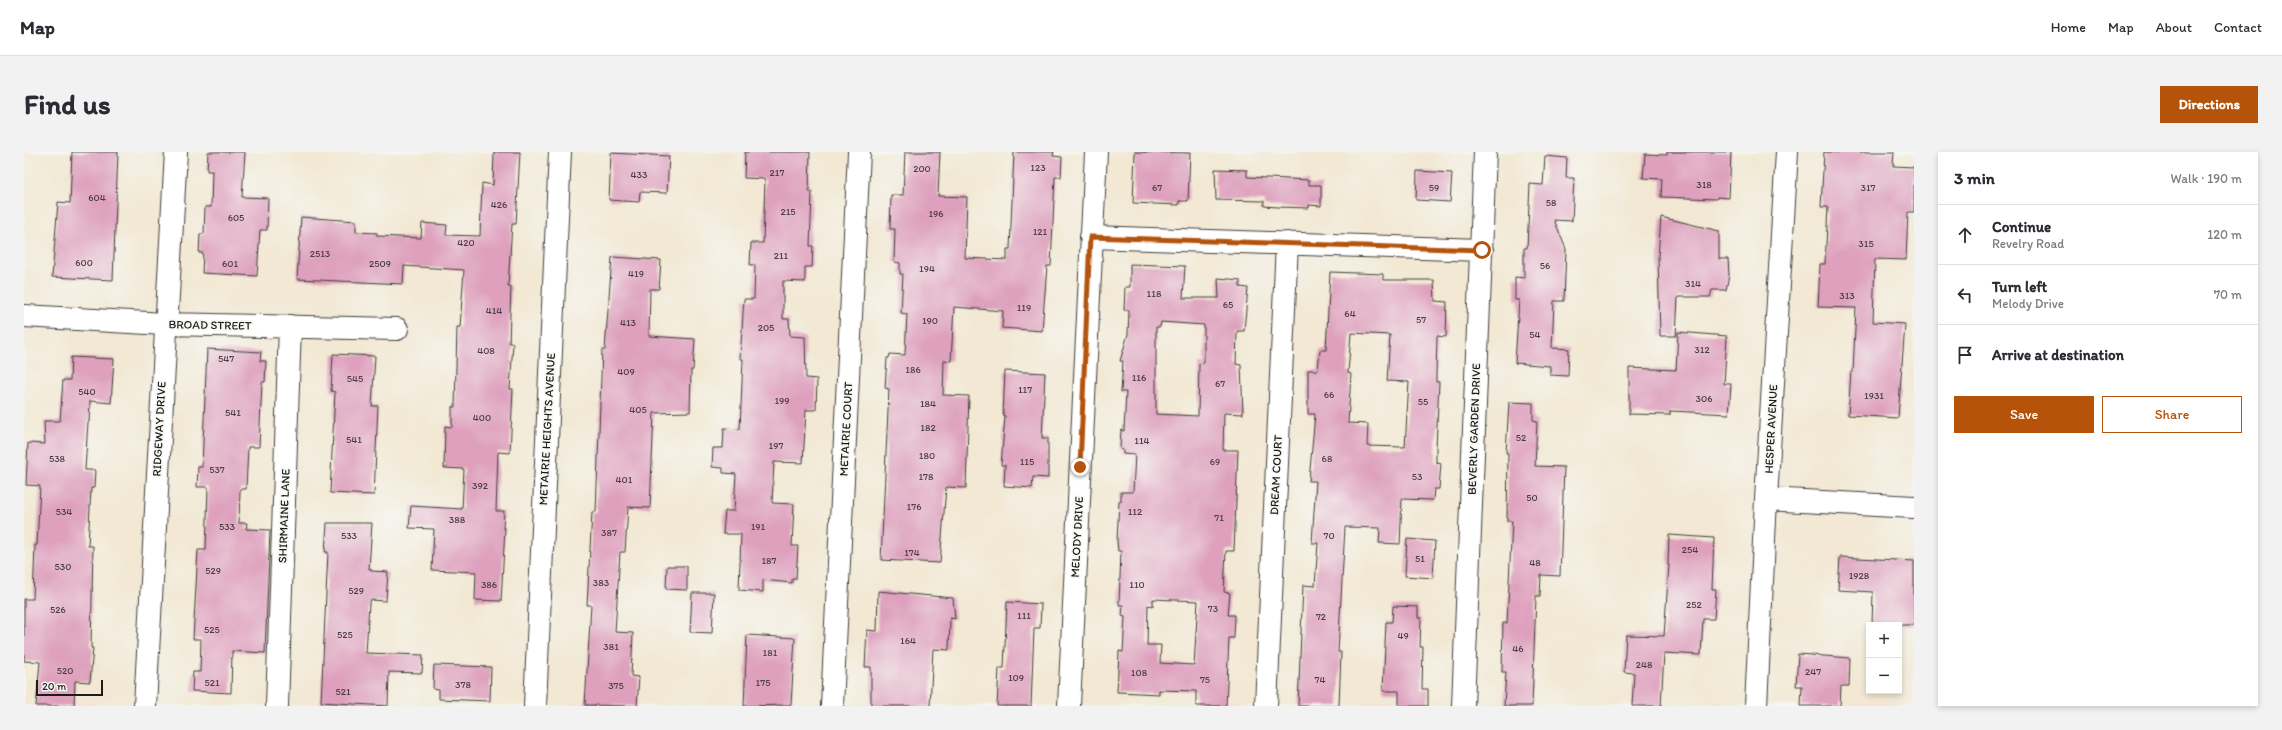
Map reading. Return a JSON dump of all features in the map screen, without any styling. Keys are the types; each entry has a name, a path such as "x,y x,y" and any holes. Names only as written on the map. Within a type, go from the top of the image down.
{"street":[{"name":"RIDGEWAY DRIVE","path":"145,706 165,324 176,152"},
{"name":"METAIRIE HEIGHTS AVENUE","path":"534,706 560,152"},
{"name":"METAIRIE COURT","path":"832,706 859,152"},
{"name":"MELODY DRIVE","path":"1069,706 1090,237 1096,152"},
{"name":"BEVERLY GARDEN DRIVE","path":"1463,706 1486,152"},
{"name":"HESPER AVENUE","path":"1756,706 1766,500 1788,152"},
{"path":"1090,237 1482,250"},
{"name":"DREAM COURT","path":"1266,706 1287,243"},
{"name":"BROAD STREET","path":"24,316 165,324 397,329"},
{"name":"SHIRMAINE LANE","path":"277,706 290,326"},
{"path":"1766,500 1914,507"}],"building":[{"path":"72,152 118,152 113,280 52,277 58,202 70,203"},
{"path":"208,152 245,152 242,197 268,198 267,230 260,230 257,276 202,273 203,253 199,253 200,234 204,234 205,207 211,207 212,171 207,171"},
{"path":"494,152 520,152 516,224 512,224 508,286 511,286 509,343 513,343 510,389 513,389 510,453 498,452 496,511 504,511 503,528 505,528 501,601 475,600 476,572 432,570 434,529 409,528 411,506 462,509 464,469 444,468 445,426 452,427 452,407 455,407 457,327 460,327 464,270 404,266 403,284 297,279 301,217 356,221 356,232 377,233 377,236 421,238 422,223 447,225 446,235 480,236 482,183 493,185"},
{"path":"745,152 810,152 809,192 812,192 810,246 813,246 812,267 805,267 805,282 783,281 783,319 789,319 790,336 805,337 806,378 817,379 816,410 806,410 803,463 774,462 772,503 794,504 792,546 798,546 796,579 792,579 792,583 763,580 763,592 739,590 741,534 723,534 725,511 734,511 736,474 723,473 723,468 712,467 713,448 723,448 724,428 740,429 743,359 740,359 744,299 754,299 755,265 750,265 751,243 763,243 765,179 744,178"},
{"path":"905,152 940,152 938,196 967,197 965,258 1007,260 1007,249 1010,249 1014,152 1054,152 1053,156 1062,157 1061,177 1055,177 1051,266 1047,266 1042,331 1002,328 1003,311 954,307 951,361 944,360 943,395 969,396 966,488 946,487 940,563 881,560 889,389 885,388 887,358 889,358 890,354 905,355 907,314 901,313 903,274 900,274 900,263 894,262 895,229 890,229 891,195 903,195"},
{"path":"1135,152 1190,153 1188,201 1179,201 1179,205 1133,203"},
{"path":"1667,152 1731,152 1729,198 1661,197 1662,179 1643,178 1645,154 1667,155"},
{"path":"1824,152 1894,152 1893,166 1914,167 1914,212 1908,212 1906,260 1875,259 1873,322 1905,324 1898,418 1848,415 1851,372 1853,372 1856,308 1818,307 1820,264 1825,264 1828,207 1821,207"},
{"path":"611,153 669,156 667,193 640,192 639,202 609,200"},
{"path":"1545,156 1567,158 1566,178 1574,178 1572,221 1554,220 1566,249 1564,301 1554,301 1552,348 1569,349 1568,376 1550,375 1550,366 1515,363 1519,300 1515,300 1515,277 1524,278 1524,248 1527,248 1530,184 1543,185"},
{"path":"1215,169 1247,170 1247,177 1309,180 1309,185 1321,185 1321,206 1309,205 1309,208 1278,207 1264,206 1264,201 1216,200"},
{"path":"1417,171 1452,173 1450,202 1416,200"},
{"path":"1661,217 1719,231 1719,259 1728,259 1729,275 1726,290 1712,290 1710,297 1678,297 1676,336 1660,336 1658,257"},
{"path":"612,257 661,260 659,289 650,289 649,336 695,339 693,370 691,370 690,412 654,413 650,508 628,507 625,552 620,552 615,632 633,633 631,676 639,677 637,706 585,705 591,605 587,605 592,512 596,512 602,350 605,350"},
{"path":"1130,264 1185,266 1183,298 1219,298 1218,278 1240,280 1240,287 1248,288 1244,331 1237,331 1236,364 1241,365 1243,414 1224,413 1223,450 1238,450 1234,551 1226,551 1224,592 1230,593 1228,615 1235,615 1234,638 1229,638 1226,706 1196,706 1196,691 1159,690 1159,694 1117,692 1119,651 1123,652 1125,617 1122,616 1123,605 1119,605 1121,551 1118,551 1117,541 1119,501 1121,501 1121,492 1133,492 1135,454 1123,453 1123,450 1120,449 1121,430 1124,431 1126,392 1121,392 1123,361 1120,361 1128,334 1129,310 1124,310 1125,287 1130,287","holes":["1161,322 1204,325 1204,363 1199,364 1198,416 1156,414 1156,327 1160,327","1153,599 1198,601 1194,665 1160,663 1161,645 1147,645 1148,605 1153,606"]},
{"path":"1330,272 1383,274 1383,280 1434,280 1435,301 1447,302 1446,337 1437,336 1436,382 1439,382 1436,462 1441,463 1439,489 1434,489 1433,500 1402,499 1400,544 1379,543 1380,528 1345,527 1338,652 1341,652 1339,706 1298,706 1303,585 1315,586 1318,543 1312,543 1316,481 1309,481 1315,414 1308,414 1308,370 1318,370 1320,350 1326,350","holes":["1351,333 1390,335 1387,381 1409,382 1405,447 1367,446 1368,424 1348,423 1351,374 1348,373"]},
{"path":"1678,332 1727,336 1724,384 1731,384 1729,414 1670,411 1670,415 1629,414 1629,368 1676,370"},
{"path":"207,349 261,352 260,361 266,361 265,382 262,382 259,447 248,447 246,489 240,489 239,523 247,523 246,529 270,530 265,653 232,651 231,693 192,691 193,672 200,672 201,639 193,639 198,550 206,550 208,487 197,487 198,467 202,467"},
{"path":"333,354 375,356 372,406 378,406 374,495 330,493 335,392 331,391"},
{"path":"71,357 114,359 111,403 90,401 88,422 85,470 95,470 94,488 91,488 88,546 93,546 91,648 93,648 90,682 75,681 74,706 36,706 40,662 24,661 24,599 33,599 35,545 37,545 40,486 26,485 28,443 45,444 44,421 60,421 63,380 70,380"},
{"path":"1005,371 1045,373 1042,438 1048,438 1048,478 1033,477 1032,488 1004,486 1005,465 1001,465 1005,416 1003,415"},
{"path":"1509,402 1533,403 1533,420 1537,421 1535,466 1564,467 1560,576 1541,575 1540,596 1536,596 1532,706 1504,706 1506,672 1502,672 1503,623 1507,623 1512,521 1507,521 1508,453 1506,453"},
{"path":"327,523 372,523 369,569 371,569 371,571 388,572 386,601 371,600 369,604 366,653 423,655 422,673 389,672 388,706 321,702 328,552 325,552"},
{"path":"1669,535 1714,538 1712,589 1716,589 1714,619 1703,619 1701,655 1664,653 1661,706 1632,706 1634,673 1624,672 1626,635 1664,636 1669,565"},
{"path":"1407,539 1435,541 1433,578 1405,576"},
{"path":"1840,557 1914,561 1914,625 1902,625 1902,622 1872,622 1873,592 1838,590"},
{"path":"667,566 687,566 687,590 666,589"},
{"path":"878,591 953,598 955,619 950,618 949,650 933,649 930,706 871,706 871,667 865,667 867,630 877,631"},
{"path":"692,593 714,593 712,633 690,632"},
{"path":"1007,602 1041,604 1040,628 1034,628 1031,706 997,706 999,668 1004,668"},
{"path":"1393,606 1418,607 1418,618 1421,618 1420,647 1423,647 1422,689 1428,689 1428,706 1399,706 1399,691 1383,691 1386,622 1392,622"},
{"path":"747,635 795,638 791,705 744,706"},
{"path":"1798,654 1850,658 1849,686 1841,686 1840,706 1801,706 1802,686 1796,686"},
{"path":"434,665 491,667 490,701 439,699 439,690 433,689"}],"route":[{"path":"1080,467 1090,237 1482,250"}]}
